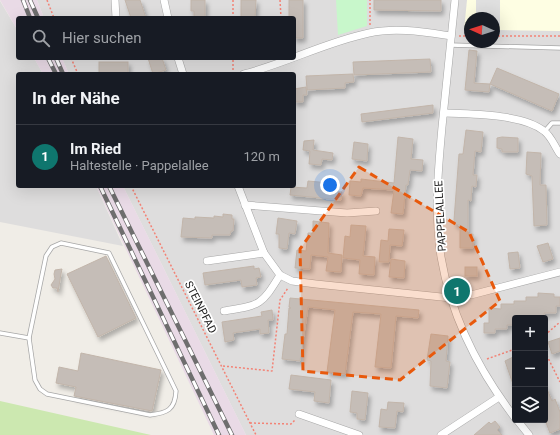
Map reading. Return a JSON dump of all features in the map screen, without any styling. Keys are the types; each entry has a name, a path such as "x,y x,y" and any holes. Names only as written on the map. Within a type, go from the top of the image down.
{"street":[{"path":"115,0 116,16"},
{"path":"164,0 168,16"},
{"name":"PAPPELALLEE","path":"455,0 436,188 441,257 451,298 464,333 478,363 499,397 512,414"},
{"path":"296,57 336,42 370,33 413,30 451,36"},
{"path":"179,60 182,72"},
{"path":"251,72 287,60"},
{"path":"444,113 502,117 522,121 545,131 560,154"},
{"path":"239,188 264,253 280,275 292,281 451,298"},
{"path":"245,204 347,213 376,211"},
{"path":"207,261 264,253"},
{"path":"471,295 560,272"},
{"path":"224,311 253,306 267,297 280,275"},
{"path":"441,435 499,397"},
{"path":"299,414 359,435"},
{"name":"PAPPELALLEE","path":"519,423 529,435"}],"lane":[{"path":"450,45 560,48"},
{"path":"545,131 552,123 560,123"},
{"path":"61,243 109,253 176,391 174,404 164,413 150,415 47,394 40,389 35,380 28,338 46,256 52,246 61,243"},
{"path":"0,333 28,338"}],"path":[{"path":"47,0 53,16"},
{"path":"233,0 233,16"},
{"path":"280,0 281,16"},
{"path":"370,0 370,33"},
{"path":"500,36 560,36"},
{"path":"72,60 77,72"},
{"path":"233,60 233,72"},
{"name":"STEINPFAD","path":"132,188 223,366 256,435"},
{"path":"223,366 272,371 280,300 292,281"},
{"path":"548,332 560,322"},
{"path":"478,363 512,350"},
{"path":"548,358 560,382"},
{"path":"250,423 291,424 299,414"}],"highlighted area":[{"path":"359,167 469,232 500,301 400,380 303,371 300,249"}],"shaded area":[{"path":"0,0 37,0 43,16 16,16 16,28"},
{"path":"37,0 560,0 560,435 246,435 124,188 296,188 296,72 68,72 63,60 296,60 296,16 43,16"},
{"path":"467,0 560,0 560,31 500,30 500,12 466,12"},
{"path":"476,0 500,0 500,12 476,12"},
{"path":"0,1 16,28 16,60 35,60 42,72 16,72 16,188 97,188 123,246 0,222"},
{"path":"35,60 63,60 68,72 42,72"},
{"path":"97,188 124,188 246,435 214,435"}],"green space":[{"path":"336,0 367,0 367,26 338,35"},
{"path":"0,401 151,435 0,435"}],"building":[{"path":"125,0 140,0 145,16 130,16"},
{"path":"191,0 205,0 205,16 194,16 194,11 191,11"},
{"path":"241,0 256,0 255,16 241,16"},
{"path":"289,0 303,0 303,38 296,38 296,16 289,16"},
{"path":"374,0 441,0 441,11 374,10"},
{"path":"469,50 477,51 474,83 490,84 489,92 465,90"},
{"path":"430,59 431,72 354,75 353,62"},
{"path":"149,60 163,60 166,70 152,72"},
{"path":"99,62 128,62 128,72 99,72"},
{"path":"497,68 559,94 552,111 490,84"},
{"path":"353,74 354,82 345,83 345,88 307,90 306,76"},
{"path":"306,87 307,95 303,95 303,102 296,102 296,89"},
{"path":"433,105 433,113 362,122 361,114"},
{"path":"466,130 483,132 481,152 475,151 473,175 477,175 476,187 472,186 471,201 468,200 468,234 473,234 473,248 460,248 460,225 455,224 454,220 459,154 463,154"},
{"path":"398,137 413,139 411,159 423,160 422,171 410,170 408,185 406,185 403,214 391,213 394,190 363,188 361,196 349,195 350,181 361,182 361,179 394,183"},
{"path":"497,138 518,138 518,152 502,152 502,149 497,148"},
{"path":"314,140 313,150 333,153 332,160 322,159 321,165 309,164 310,151 303,150 304,141"},
{"path":"354,142 368,144 367,161 352,159"},
{"path":"527,152 541,153 540,185 546,185 547,225 534,226 532,176 526,174"},
{"path":"308,181 330,183 329,191 342,192 341,200 290,195 291,188 307,188"},
{"path":"223,214 232,215 232,219 234,219 233,231 231,231 230,235 212,235 212,238 181,237 183,218 214,218 214,216 223,217"},
{"path":"278,218 297,221 295,234 289,233 287,249 279,248 279,234 276,234"},
{"path":"313,221 329,223 328,253 342,255 341,272 326,271 328,257 311,255 310,269 295,268 297,250 306,251 308,233 313,233"},
{"path":"351,225 366,226 363,256 375,257 374,275 359,274 360,260 343,258 345,236 350,237"},
{"path":"389,229 404,230 402,246 390,245 389,262 379,262 381,240 388,241"},
{"path":"548,243 553,259 543,262 537,246"},
{"path":"518,252 520,268 510,269 508,253"},
{"path":"106,256 136,318 98,337 67,274"},
{"path":"391,259 405,261 404,278 389,277"},
{"path":"254,266 254,269 259,268 261,277 256,278 257,285 242,287 241,280 205,285 203,273"},
{"path":"465,267 477,267 477,276 465,276"},
{"path":"62,269 58,292 57,288 53,288 51,285 55,279 55,270"},
{"path":"538,293 554,294 554,297 560,297 560,306 556,306 556,313 544,313 544,315 512,315 512,325 507,325 507,329 495,329 495,333 484,333 484,323 489,323 489,308 501,309 501,304 514,304 514,301 526,301 526,297 538,297"},
{"path":"290,298 419,310 418,318 396,316 391,368 375,367 381,314 353,312 345,374 327,372 335,310 308,307 300,361 282,359 285,334 287,334 289,308 291,308 289,307"},
{"path":"272,310 273,320 268,320 269,333 260,334 260,329 233,333 234,340 225,342 222,322 262,316 261,312"},
{"path":"431,334 448,336 446,361 450,362 447,388 430,386 431,361 427,360"},
{"path":"560,338 560,351 552,354 548,342"},
{"path":"81,353 161,370 152,411 74,396 76,387 56,383 59,367 78,371"},
{"path":"512,358 512,381 505,361"},
{"path":"291,375 331,380 329,403 314,401 315,392 289,389"},
{"path":"352,391 368,393 365,420 357,419 357,413 350,412"},
{"path":"548,391 552,401 555,399 560,412 560,429 550,433 546,423 548,423"},
{"path":"388,402 404,403 403,412 397,411 395,428 379,427 381,409 387,410"},
{"path":"495,421 500,427 497,430 502,435 474,435 489,422 491,424"}],"railway":[{"path":"23,0 29,16"},
{"path":"30,0 37,16"},
{"path":"49,60 55,72"},
{"path":"57,60 62,72"},
{"path":"101,188 219,435"},
{"path":"110,188 232,435"}],"place":[{"name":"Im Ried","path":"457,291"}]}
